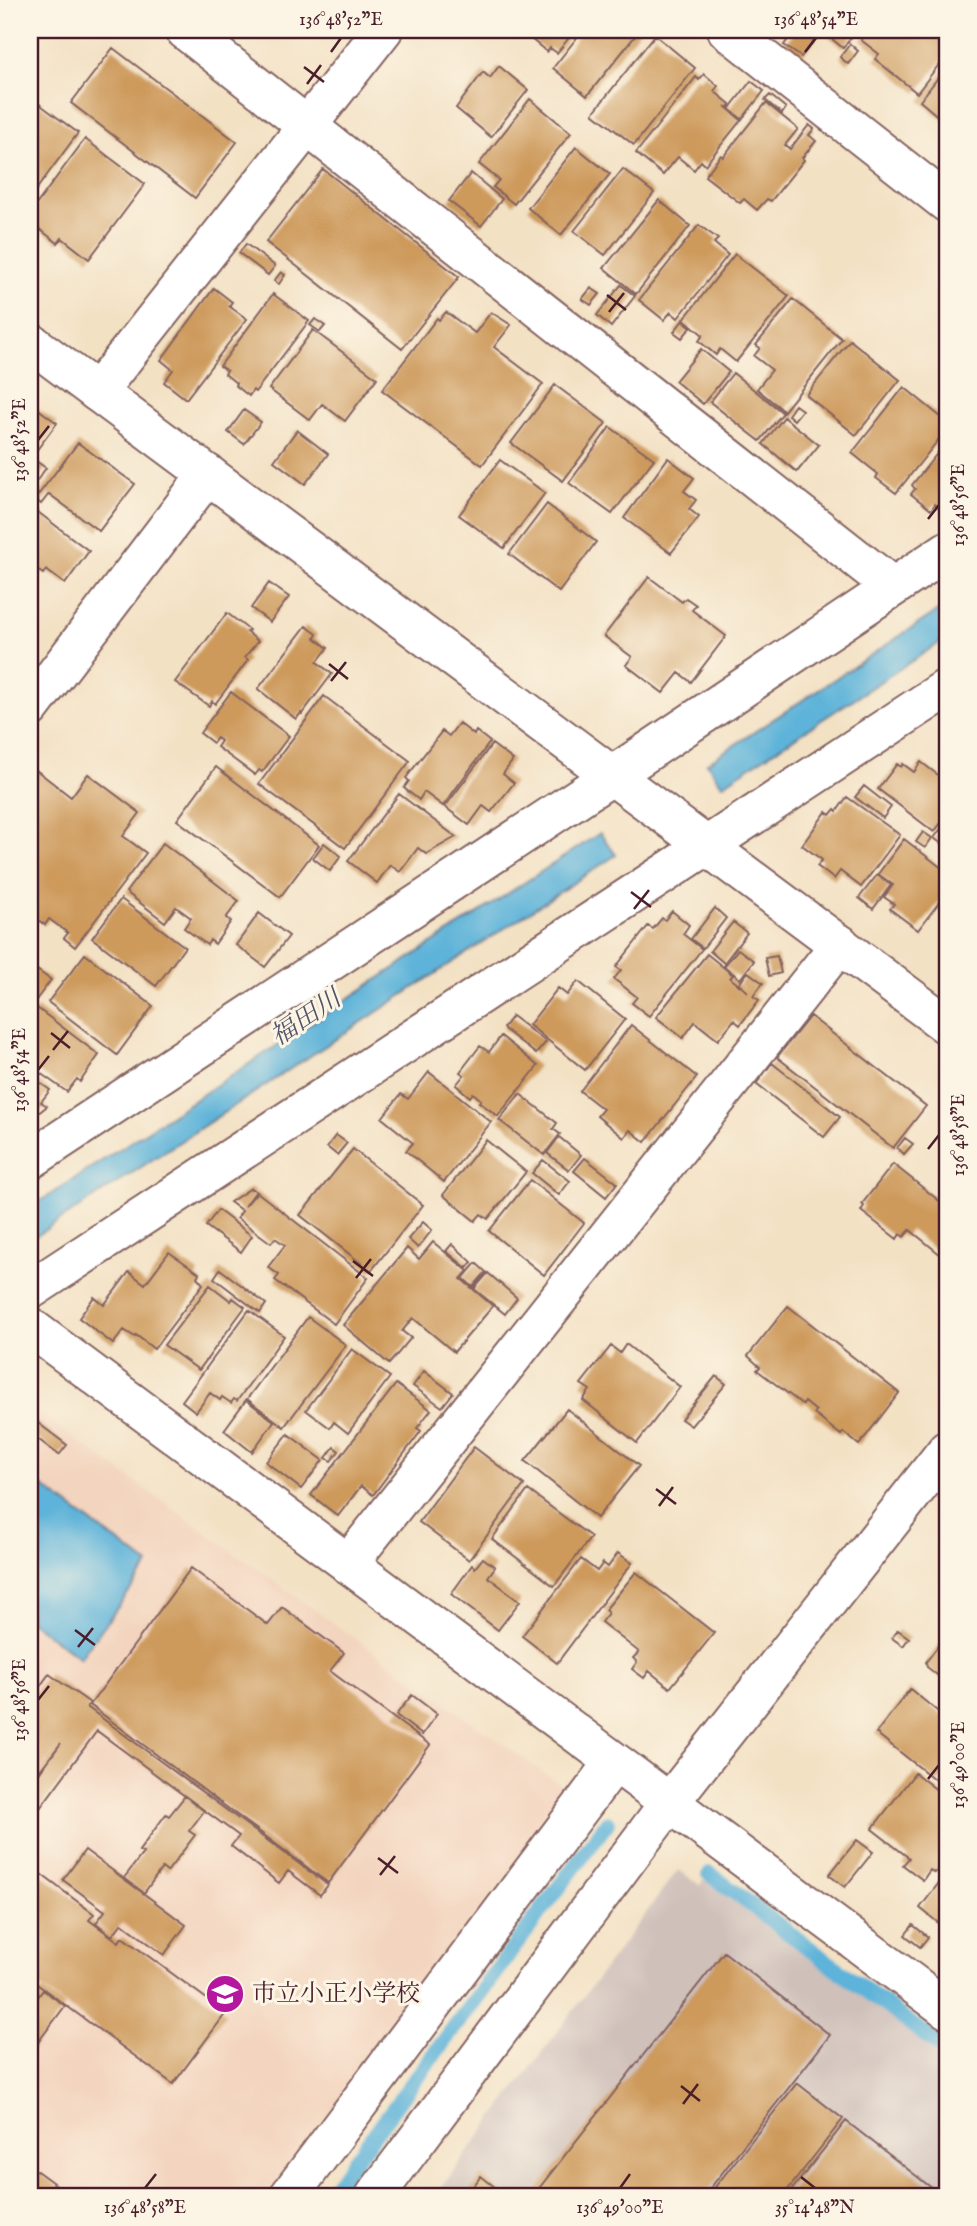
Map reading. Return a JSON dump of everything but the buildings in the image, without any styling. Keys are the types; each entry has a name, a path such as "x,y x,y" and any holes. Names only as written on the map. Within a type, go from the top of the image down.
{"street":[{"path":"185,30 893,587"},
{"path":"97,392 383,30"},
{"path":"727,30 947,202"},
{"path":"31,346 208,474 947,1025"},
{"path":"30,708 208,474"},
{"path":"30,1160 947,551"},
{"path":"30,1290 947,688"},
{"path":"348,1564 840,944"},
{"path":"30,1327 947,2009"},
{"path":"374,2196 669,1803 942,1467"},
{"path":"289,2196 614,1763"}],"shaded area":[{"name":"市立小正小学校","path":"30,1407 572,1793 268,2196 30,2196"},
{"path":"678,1870 700,1885 706,1878 947,2058 947,2196 435,2196"}],"water":[{"path":"947,605 947,638 722,785 707,763"},
{"path":"600,833 616,855 30,1240 30,1208"},
{"path":"30,1477 149,1565 80,1658 30,1621"}],"waterway":[{"path":"328,2196 607,1823"},
{"path":"710,1874 947,2051"}],"place":[{"name":"市立小正小学校","path":"225,1994"}],"water label":[{"name":"福田川","path":"306,1018"}]}
